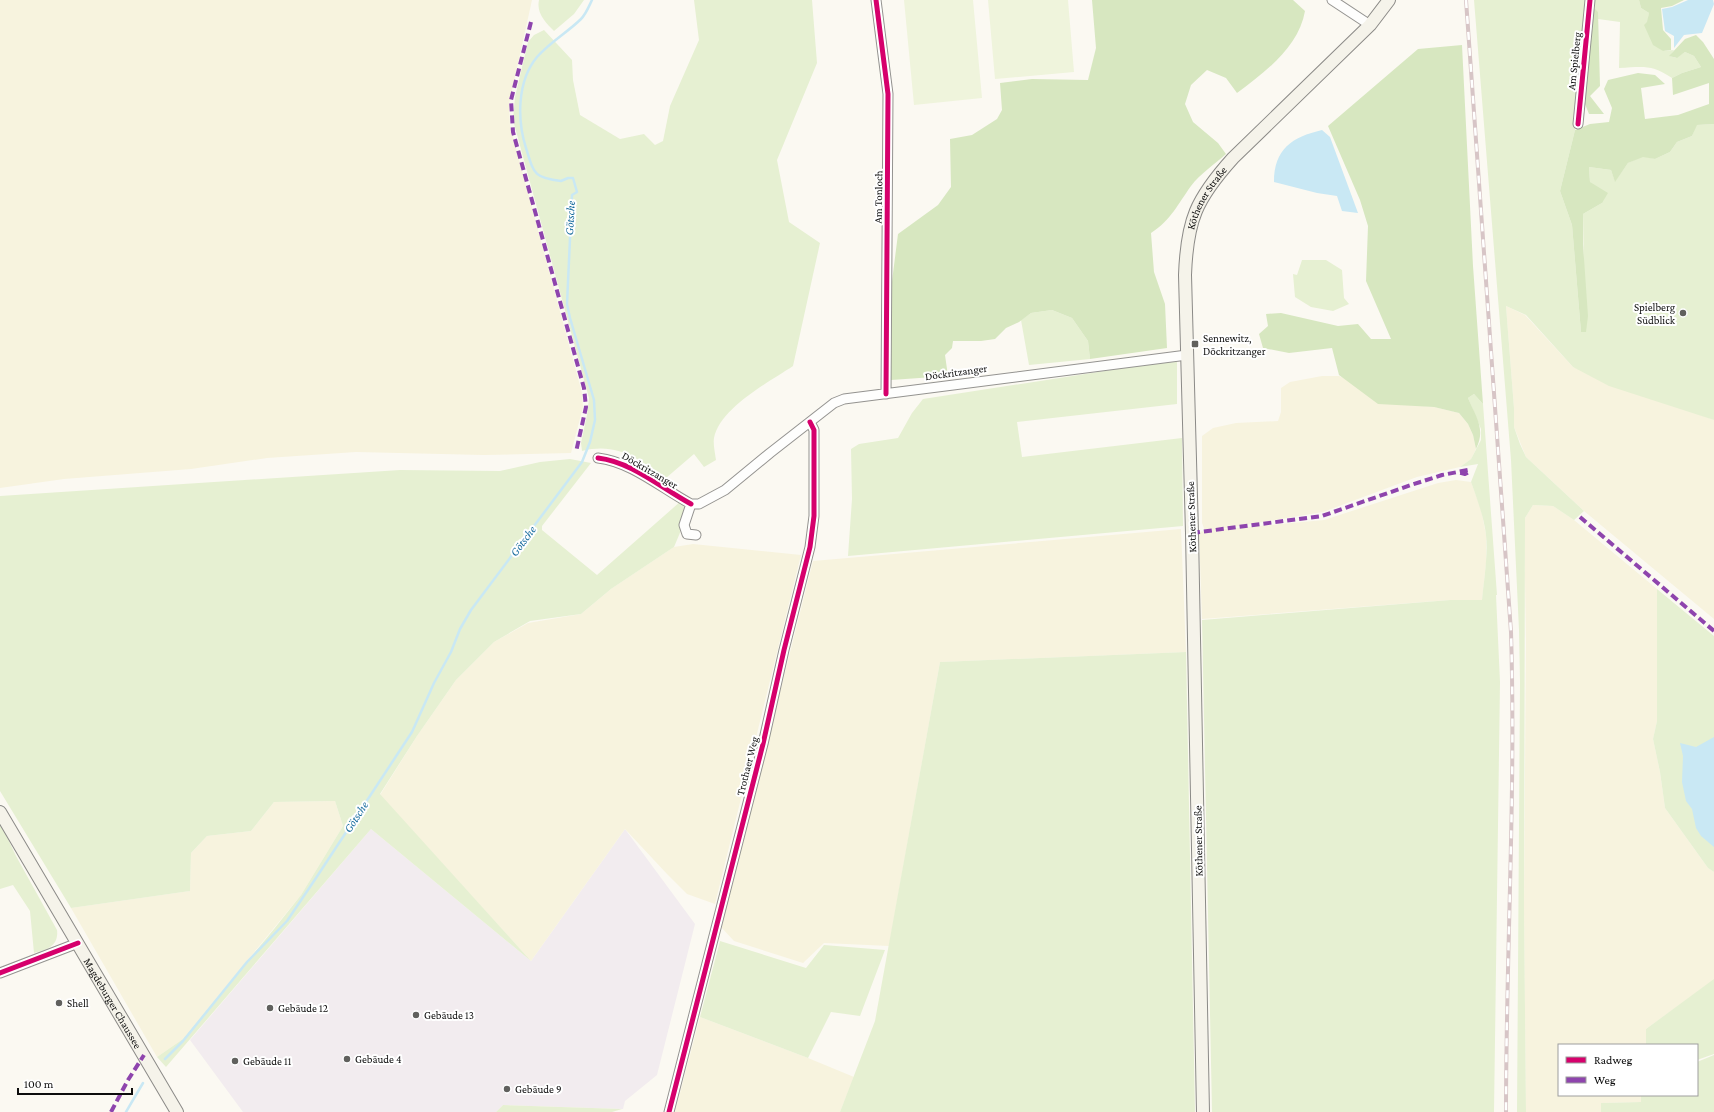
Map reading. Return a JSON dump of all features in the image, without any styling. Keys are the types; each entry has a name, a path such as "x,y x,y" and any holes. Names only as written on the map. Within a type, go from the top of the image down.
{"main road":[{"name":"Köthener Straße","path":"1203,1112 1192,541 1184,275 1189,227 1200,200 1217,176 1233,158 1370,25 1389,0"},
{"name":"Magdeburger Chaussee","path":"0,812 177,1112"}],"street":[{"name":"Am Tonloch","path":"876,0 888,94 886,394"},
{"path":"1332,0 1370,25"},
{"name":"Am Spielberg","path":"1578,124 1590,0"},
{"name":"Döckritzanger","path":"598,458 611,459 629,467 691,504 699,504 725,490 834,403 844,399 1187,355"},
{"name":"Trothaer Weg","path":"669,1112 763,744 784,650 810,547 814,516 814,430 810,422"},
{"path":"691,504 684,525 687,534 696,535"},
{"path":"0,973 78,943"}],"shaded area":[{"path":"0,0 532,0 509,104 510,126 582,393 583,407 571,453 484,455 356,452 267,458 191,469 64,479 0,488"},
{"path":"1506,306 1525,315 1573,367 1714,420 1714,619 1584,511 1526,457 1514,427 1514,408"},
{"path":"1322,376 1339,376 1411,405 1434,407 1459,413 1468,424 1473,435 1476,449 1471,459 1460,467 1417,477 1323,512 1214,530 1324,520 1438,483 1456,480 1471,482 1481,509 1486,535 1486,563 1482,600 1450,600 1202,619 1199,532 1205,531 1202,523 1202,436 1213,428 1236,423 1278,421 1281,412 1281,388 1290,382"},
{"path":"1533,505 1553,506 1574,520 1657,589 1657,721 1653,739 1660,772 1665,808 1708,868 1714,872 1714,980 1646,1029 1646,1044 1558,1044 1558,1096 1641,1096 1641,1102 1601,1103 1601,1112 1526,1112 1524,906 1526,643 1525,518"},
{"path":"1181,529 1186,652 940,662 889,946 824,943 803,963 734,941 721,927 813,561"},
{"path":"693,544 801,555 715,904 687,894 625,829 531,961 380,795 417,736 456,680 494,642 528,623 581,614 611,589 674,547"},
{"path":"335,801 343,826 301,895 183,1039 157,1057 71,908 190,891 191,853 207,836 251,831 274,802"},
{"path":"371,829 531,961 625,829 695,924 657,1075 625,1101 623,1109 503,1105 496,1112 243,1112 190,1040"},
{"path":"700,1017 854,1077 840,1112 675,1112"}],"green space":[{"path":"539,0 584,0 574,14 554,31 540,13 538,5"},
{"path":"694,0 812,0 817,63 777,160 789,222 820,243 793,366 759,388 735,406 726,416 718,427 714,438 716,460 704,467 694,454 666,478 646,464 627,454 606,449 582,451 581,443 589,398 513,120 515,97 528,42 534,35 544,30 572,60 573,80 580,115 620,139 644,134 655,145 663,141 670,106 699,40"},
{"path":"904,0 973,0 982,98 914,105"},
{"path":"988,0 1068,0 1074,72 995,79"},
{"path":"1092,0 1293,0 1305,11 1302,24 1296,36 1279,58 1237,93 1226,78 1207,70 1191,85 1185,104 1193,122 1218,143 1226,154 1203,173 1191,186 1164,223 1151,233 1154,272 1165,304 1167,348 1090,359 1088,341 1072,318 1052,310 1031,313 1019,322 1006,328 995,339 981,341 953,341 952,348 945,355 948,376 891,380 891,289 898,234 938,205 951,187 950,139 972,135 997,119 1002,110 1000,83 1032,79 1088,80 1096,48"},
{"path":"1474,0 1589,0 1575,130 1560,191 1572,225 1581,332 1584,280 1583,214 1602,203 1590,182 1589,167 1611,170 1615,181 1628,163 1643,156 1655,159 1670,152 1677,142 1692,136 1696,125 1714,124 1714,420 1609,386 1573,367 1526,315 1506,306 1514,408 1514,427 1520,444 1526,457 1584,511 1574,520 1553,506 1533,505 1525,518 1524,906 1526,1112 1517,1112 1520,682 1519,630 1511,460"},
{"path":"1593,0 1639,0 1641,8 1649,13 1648,22 1663,51 1674,50 1670,56 1676,58 1685,52 1694,56 1701,67 1672,78 1658,70 1647,67 1619,68 1620,22 1598,19 1598,12 1592,11"},
{"path":"1639,0 1684,0 1672,6 1661,8 1663,30 1671,39 1671,50 1663,51 1653,45 1644,25 1647,22 1649,13 1641,8"},
{"path":"1595,9 1598,12 1600,86 1590,96 1604,114 1589,114 1583,99 1592,11"},
{"path":"1696,35 1703,42 1714,59 1714,124 1697,125 1692,136 1677,142 1670,152 1655,159 1643,157 1628,163 1615,182 1611,170 1589,167 1590,182 1608,193 1602,203 1583,214 1583,244 1588,316 1586,332 1581,332 1572,225 1560,191 1575,130 1590,124 1609,122 1612,108 1604,89 1608,80 1638,73 1655,75 1665,84 1641,88 1645,119 1678,115 1709,104 1709,83 1673,95 1672,78 1701,67 1694,56 1685,52 1677,58 1669,56 1685,39"},
{"path":"1462,45 1473,266 1483,404 1474,394 1468,398 1477,417 1480,429 1479,442 1476,449 1473,435 1468,424 1459,413 1434,407 1378,404 1339,375 1332,348 1289,353 1263,348 1259,334 1268,326 1266,314 1281,313 1338,326 1358,324 1371,339 1391,339 1366,281 1368,226 1360,200 1328,126 1418,49"},
{"path":"1302,260 1326,260 1342,270 1344,298 1349,304 1333,311 1311,307 1295,297 1293,274 1297,275"},
{"path":"1052,310 1072,318 1088,341 1090,359 1029,365 1021,320 1031,313"},
{"path":"1177,362 1177,404 1017,422 1022,457 1182,438 1183,526 848,556 852,499 851,449 859,444 898,438 912,413 923,399 1156,363"},
{"path":"1474,394 1483,404 1497,595 1500,682 1494,1112 1212,1112 1202,620 1450,600 1482,600 1486,559 1486,535 1482,515 1471,482 1478,464 1460,467 1471,459 1481,440 1481,429 1468,398"},
{"path":"570,459 591,463 542,526 542,530 597,575 681,501 685,509 682,528 674,547 611,589 581,614 530,621 494,642 456,680 417,736 380,794 531,961 371,829 166,1067 157,1057 183,1039 274,929 301,895 343,826 335,801 274,802 251,831 207,836 191,853 190,891 71,908 0,791 0,496 400,470 500,471 540,462"},
{"path":"1657,589 1714,636 1714,872 1708,868 1665,808 1660,772 1653,739 1657,721"},
{"path":"1186,652 1195,1112 840,1112 875,1021 940,662"},
{"path":"0,822 16,856 57,930 56,940 48,949 34,953 30,911 13,885 0,889"},
{"path":"720,941 806,968 824,945 885,950 860,1016 831,1012 808,1058 700,1017"},
{"path":"1714,979 1714,1054 1698,1060 1698,1044 1646,1044 1646,1029"},
{"path":"1714,1055 1714,1112 1601,1112 1601,1103 1641,1102 1641,1096 1698,1096 1698,1062"},
{"path":"503,1105 622,1109 612,1112 496,1112"}],"water":[{"path":"1688,0 1713,0 1714,4 1702,33 1684,35 1674,48 1674,36 1665,31 1662,9 1672,7"},
{"path":"1322,130 1330,137 1358,213 1342,211 1337,196 1317,193 1274,182 1277,161 1287,146 1302,136"},
{"path":"1714,737 1714,847 1701,836 1696,828 1692,809 1686,801 1682,782 1683,756 1680,743 1696,747"}],"waterway":[{"name":"Götsche","path":"165,1059 183,1041 247,962 287,921 412,732 434,683 451,652 460,629 471,610 582,462 590,442 595,420 594,400 567,304 572,195 577,192 573,178 568,178 561,181 552,180 540,176 533,169 523,137 520,113 522,89 530,67 542,52 581,19 592,0"},
{"name":"Götsche","path":"126,1112 143,1083"}],"railway":[{"path":"1466,0 1511,632 1512,812 1506,1112"}],"marked path":[{"path":"531,22 511,100 513,132 584,388 586,407 576,452"},
{"path":"1192,533 1322,516 1442,475 1468,470 1469,472 1465,474 1457,472"},
{"path":"1580,517 1714,631"},
{"path":"111,1112 128,1080 144,1055"}],"cycle path":[{"path":"876,0 888,94 886,394"},
{"path":"1578,124 1590,0"},
{"path":"669,1112 763,744 784,650 810,547 814,516 814,430 810,422"},
{"path":"598,458 611,460 634,470 691,504"},
{"path":"0,973 78,943"}],"place":[{"name":"Spielberg Südblick","path":"1683,313"},
{"name":"Sennewitz, Döckritzanger","path":"1195,344"},
{"name":"Shell","path":"59,1003"},
{"name":"Gebäude 12","path":"270,1008"},
{"name":"Gebäude 13","path":"416,1015"},
{"name":"Gebäude 4","path":"347,1059"},
{"name":"Gebäude 11","path":"235,1061"},
{"name":"Gebäude 9","path":"507,1089"}]}
